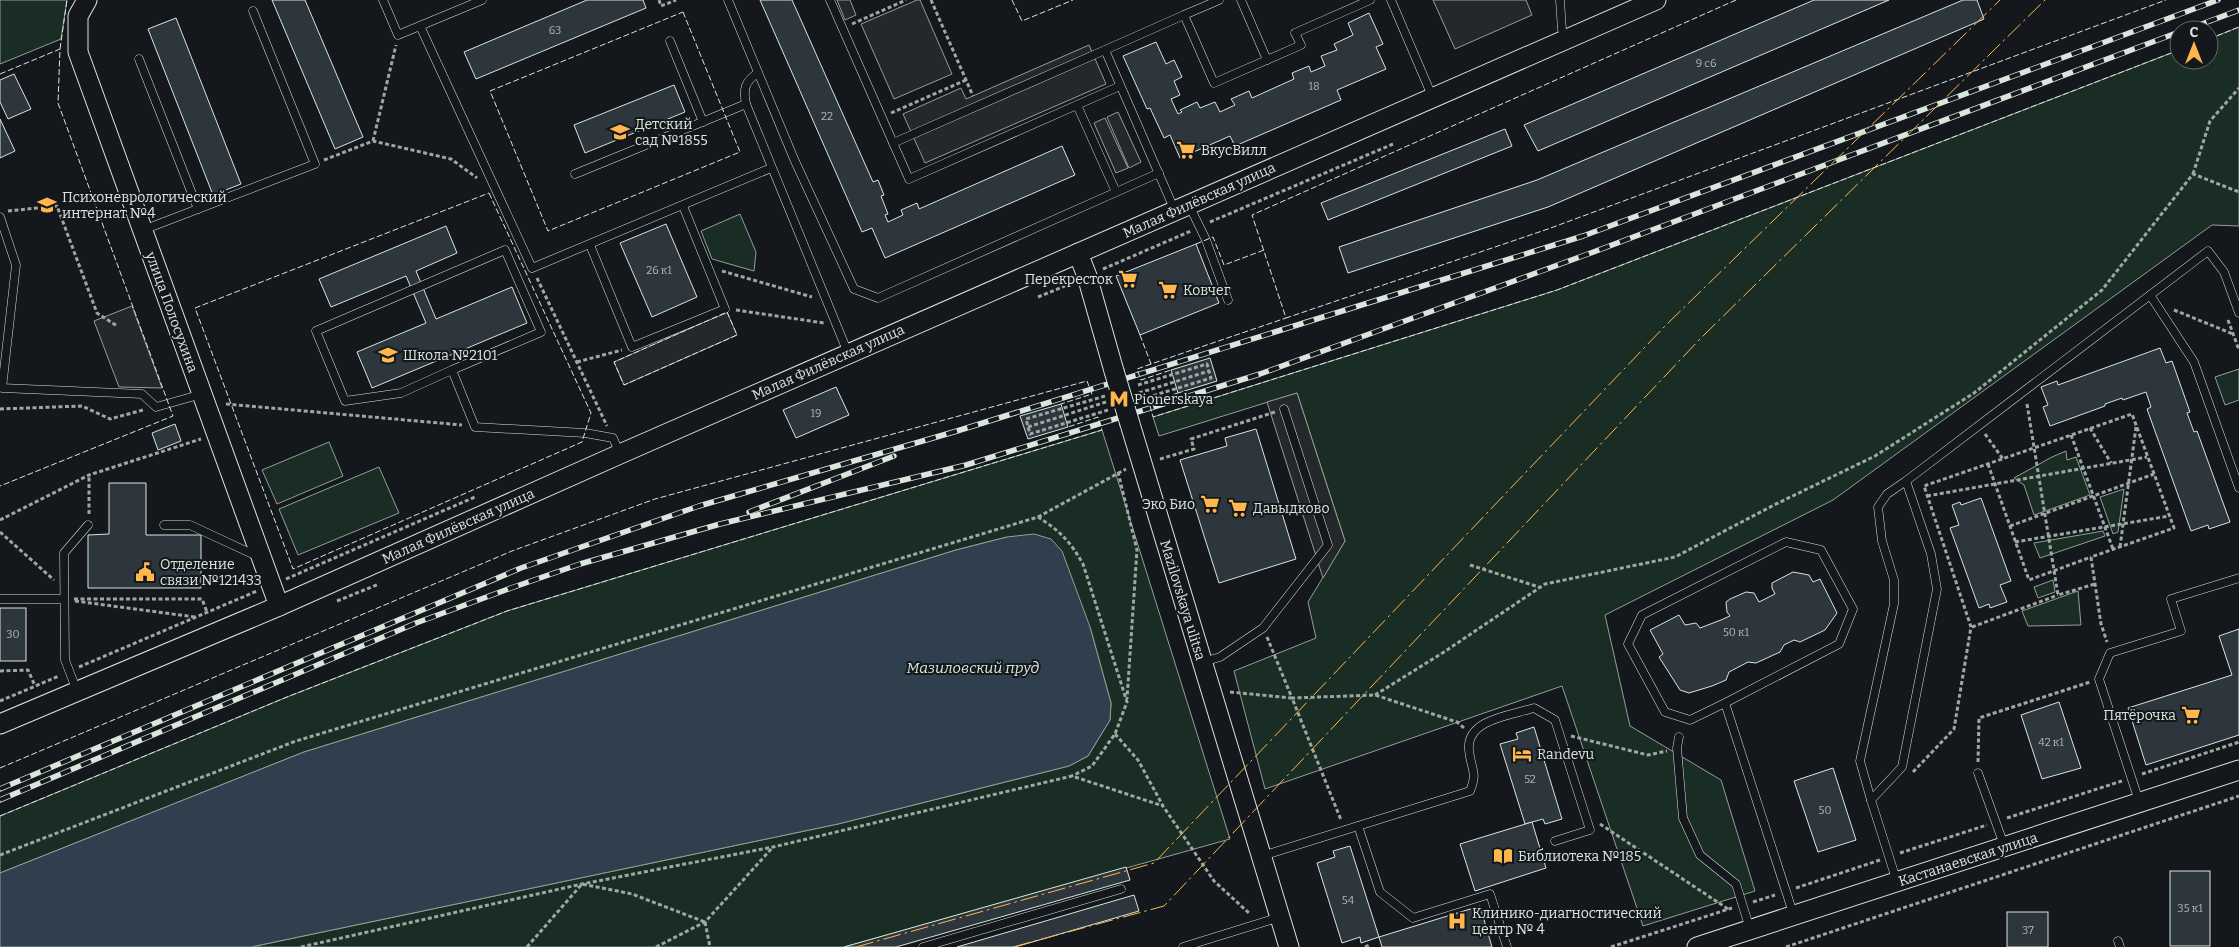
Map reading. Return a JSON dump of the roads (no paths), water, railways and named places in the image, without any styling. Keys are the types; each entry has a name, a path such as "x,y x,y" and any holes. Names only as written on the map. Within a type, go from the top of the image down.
{"street":[{"name":"Малая Филёвская улица","path":"0,724 279,606 848,353 1182,208 1432,96 1656,0"},
{"name":"улица Полосухина","path":"82,8 78,52 279,606"},
{"name":"Mazilovskaya ulitsa","path":"1078,253 1087,276 1114,371 1289,947"},
{"name":"Кастанаевская улица","path":"1697,947 2239,770"}],"lane":[{"path":"383,0 398,35 482,0"},
{"path":"728,0 794,159 854,289 878,298 1159,173"},
{"path":"830,0 909,179 1120,86"},
{"path":"893,143 1219,0"},
{"path":"1241,0 1267,60"},
{"path":"1184,15 1214,83 1301,45 1296,33 1370,0"},
{"path":"1391,0 1432,96"},
{"path":"1560,0 1562,30 1566,39"},
{"path":"143,230 314,164 253,11"},
{"path":"420,26 532,268 771,168"},
{"path":"670,41 703,122"},
{"path":"1105,50 1159,173 1182,208 1200,227 1228,300"},
{"path":"139,59 198,209"},
{"path":"758,73 750,78 745,85 746,104 848,353"},
{"path":"575,174 746,104"},
{"path":"1078,105 1116,192"},
{"path":"590,245 632,347 725,309 683,206"},
{"path":"0,217 16,265 1,388 142,394 156,407 202,394"},
{"path":"505,250 541,332 452,370 402,393 345,401 316,331 505,250"},
{"path":"1897,882 1860,761 1894,604 1894,580 1882,541 1878,507 1887,494 2208,251 2224,272 2239,313"},
{"path":"2150,295 2194,362 2239,488"},
{"path":"452,370 475,426 585,433 613,438 620,454"},
{"path":"1202,662 1220,657 1263,628 1328,545 1284,409"},
{"path":"1871,800 1902,767 1937,589 1931,554 1906,481"},
{"path":"77,691 65,660 64,553 88,524"},
{"path":"164,525 190,525 261,558"},
{"path":"1786,542 1821,550 1853,609 1839,644 1725,703 1690,720 1665,712 1628,644 1642,615 1786,542"},
{"path":"2140,803 2099,680 2110,653 2181,631 2171,599 2239,578"},
{"path":"0,599 64,599"},
{"path":"1725,703 1794,916"},
{"path":"1262,856 1470,791 1475,778 1469,749 1472,735 1483,724 1534,708 1555,720 1590,830 1555,841"},
{"path":"1679,737 1677,748 1683,818 1700,855 1736,884 1750,930"},
{"path":"1978,773 2005,847"},
{"path":"1358,826 1380,892 1413,918 1490,894 1507,947"},
{"path":"924,947 1121,889"},
{"path":"1183,947 1201,944 1280,917"}],"water":[{"name":"Мазиловский пруд","path":"1034,534 1051,539 1062,551 1090,627 1111,703 1110,720 1088,756 1069,766 838,824 251,947 0,947 0,873 304,752 956,550 1007,537"}],"railway":[{"path":"0,789 521,568 699,506 957,431 1583,236 2218,0"},
{"path":"2212,20 2239,10"},
{"path":"0,800 416,623 511,588 580,564 720,524 966,465 1260,374 1588,254 2169,36"},
{"path":"749,512 894,456"}],"place":[{"name":"Детский сад №1855","path":"620,132"},
{"name":"ВкусВилл","path":"1186,150"},
{"name":"Психоневрологический интернат №4","path":"47,205"},
{"name":"Перекресток","path":"1128,279"},
{"name":"Ковчег","path":"1168,290"},
{"name":"Школа №2101","path":"388,355"},
{"name":"Pionerskaya","path":"1119,399"},
{"name":"Эко Био","path":"1210,504"},
{"name":"Давыдково","path":"1238,508"},
{"name":"Отделение связи №121433","path":"145,572"},
{"name":"Пятёрочка","path":"2191,715"},
{"name":"Randevu","path":"1522,754"},
{"name":"Библиотека №185","path":"1503,856"},
{"name":"Клинико-диагностический центр № 4","path":"1457,921"}]}
